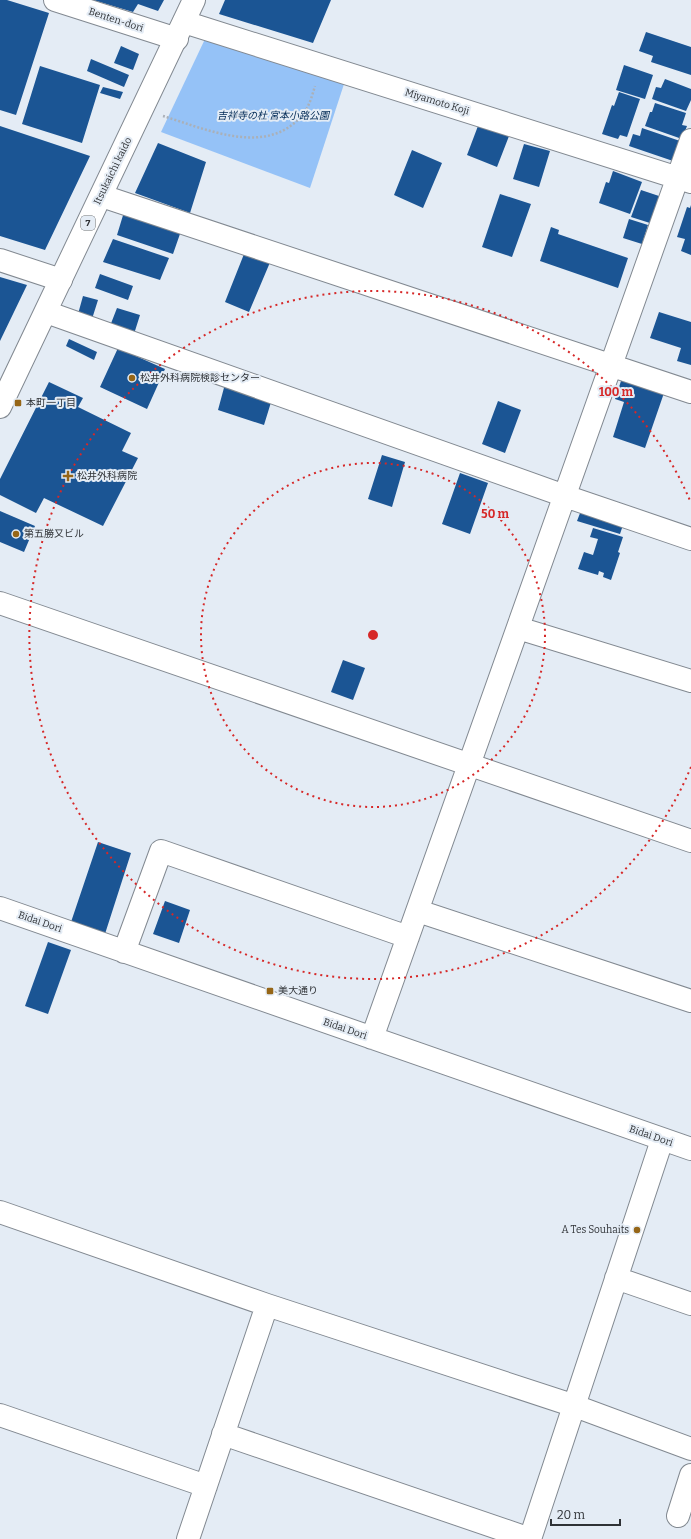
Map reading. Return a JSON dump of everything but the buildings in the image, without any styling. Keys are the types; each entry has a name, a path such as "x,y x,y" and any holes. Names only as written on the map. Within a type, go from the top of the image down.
{"street":[{"name":"Benten-dori","path":"55,0 180,31"},
{"name":"Itsukaichi kaido","path":"0,407 102,196 194,0"},
{"name":"Miyamoto Koji","path":"180,31 321,66 684,180"},
{"path":"372,1038 612,364 684,180 691,140"},
{"path":"102,196 612,364 691,392"},
{"path":"0,260 61,280"},
{"path":"46,312 565,496 691,539"},
{"path":"0,603 691,841"},
{"path":"518,628 691,681"},
{"path":"124,952 161,851 408,937"},
{"name":"Bidai Dori","path":"0,908 691,1149"},
{"path":"418,911 691,1001"},
{"path":"223,1434 530,1539 662,1140"},
{"path":"0,1212 268,1305 575,1406 691,1449"},
{"path":"616,1278 691,1304"},
{"path":"188,1539 268,1305"},
{"path":"0,1415 206,1486"},
{"path":"678,1516 691,1475"}],"path":[{"path":"161,115 213,132 237,137 263,138 293,124 304,114 321,66"}],"green space":[{"name":"吉祥寺の杜 宮本小路公園","path":"205,39 345,81 310,188 161,132"}],"place":[{"name":"松井外科病院検診センター","path":"132,378"},
{"name":"本町一丁目","path":"18,403"},
{"name":"松井外科病院","path":"68,476"},
{"name":"第五勝又ビル","path":"16,534"},
{"name":"美大通り","path":"270,991"},
{"name":"A Tes Souhaits","path":"637,1230"}]}
